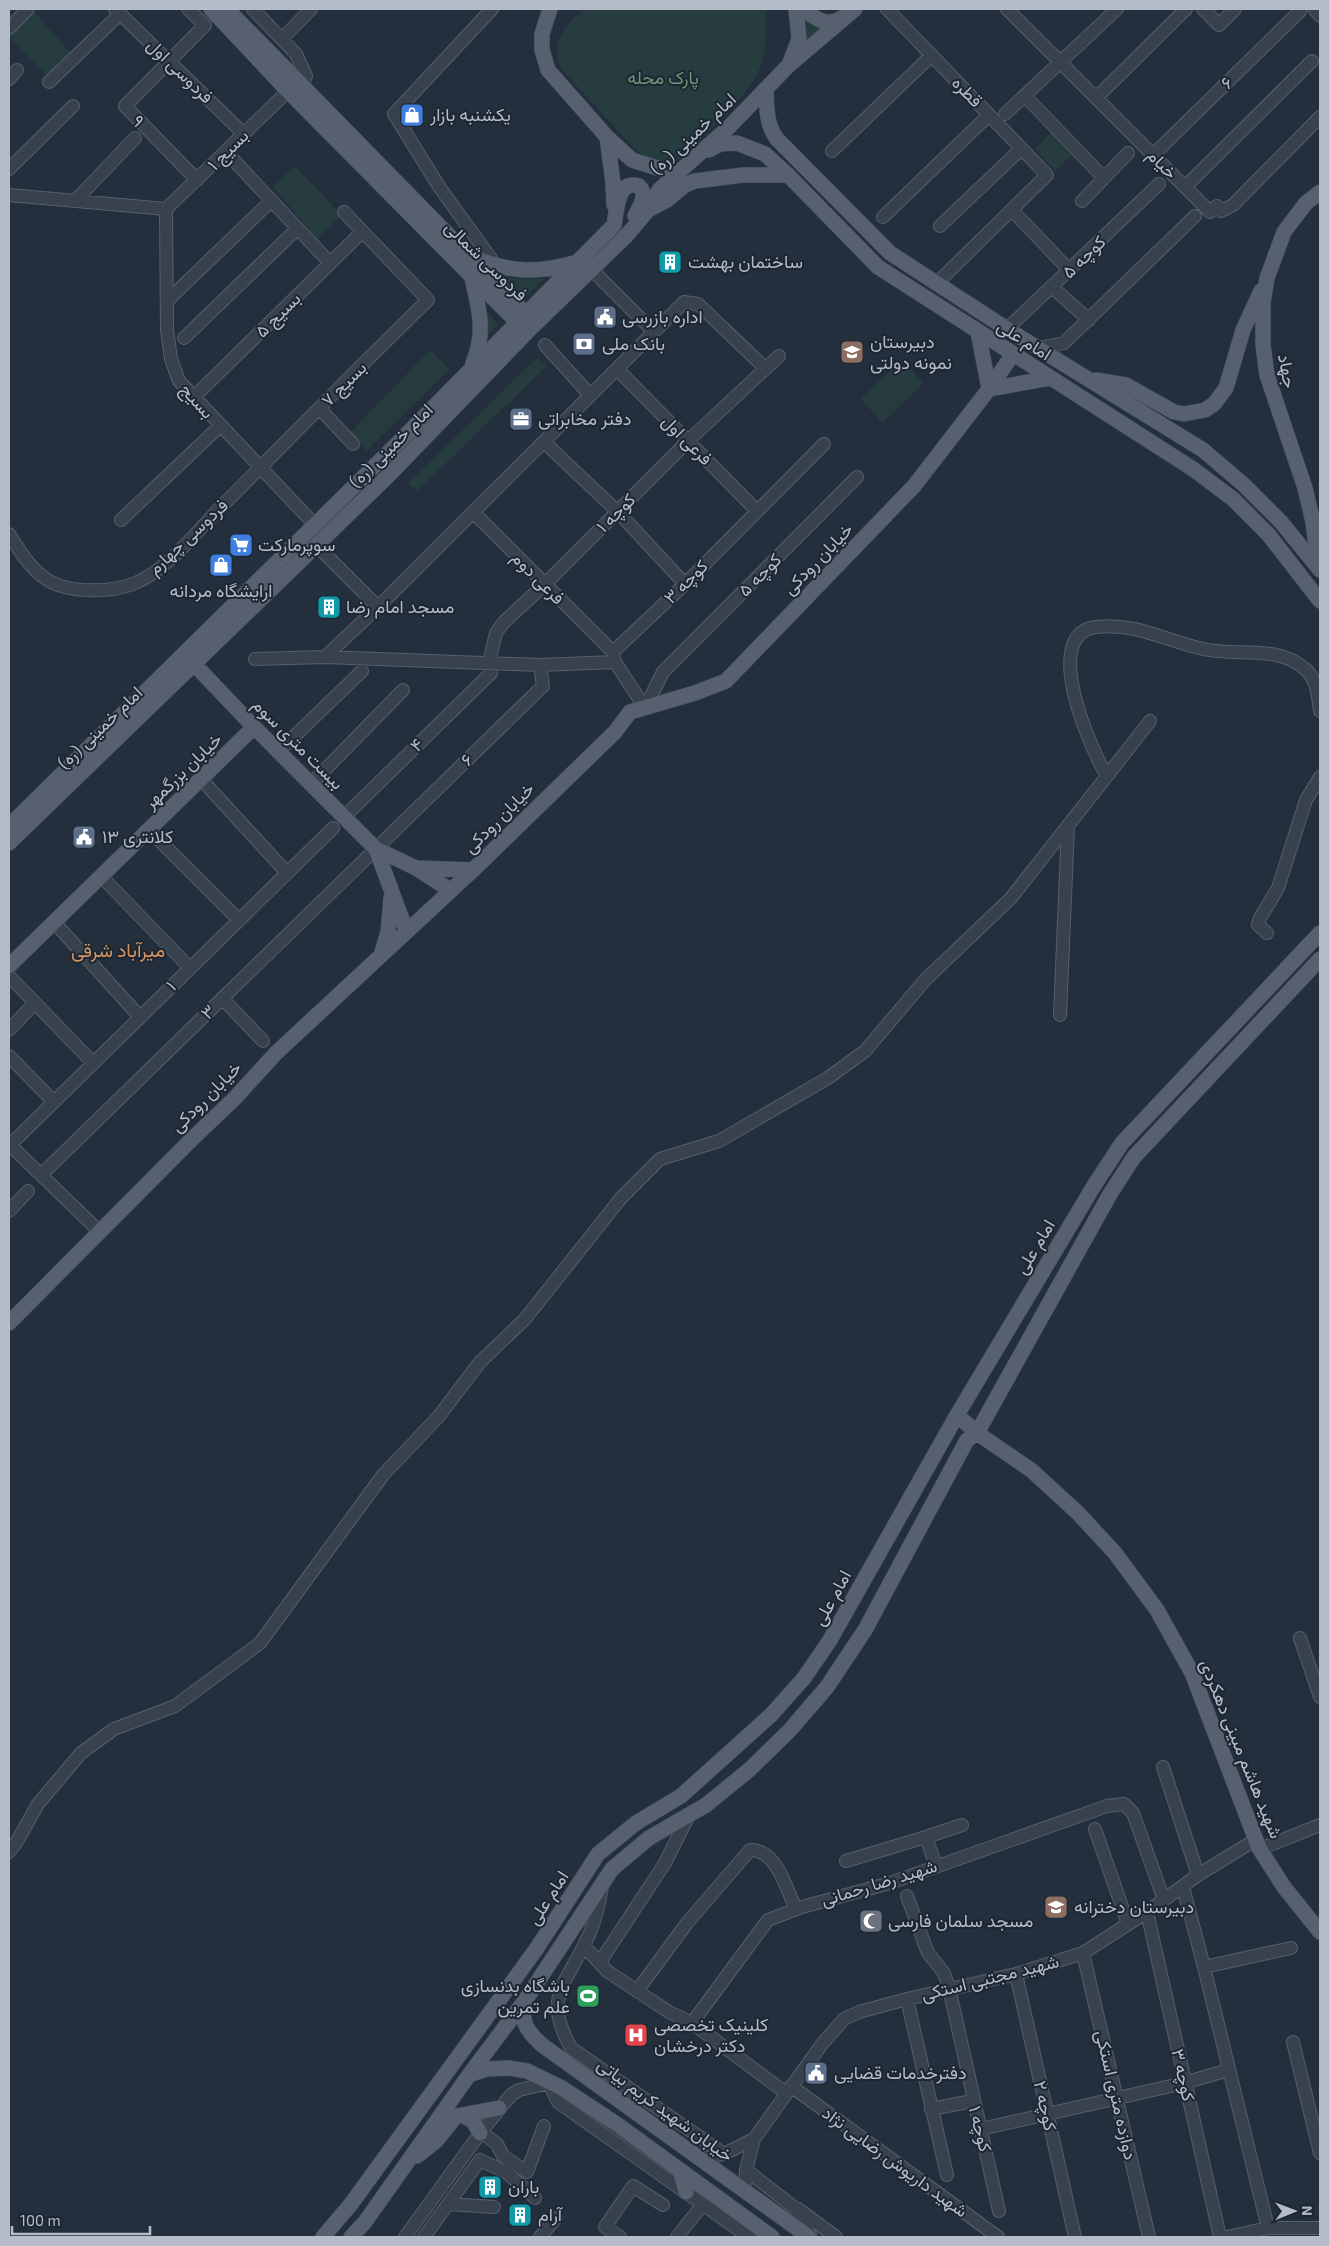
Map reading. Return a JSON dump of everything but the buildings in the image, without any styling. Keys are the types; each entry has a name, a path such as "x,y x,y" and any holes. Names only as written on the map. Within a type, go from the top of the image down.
{"main road":[{"name":"فردوسی شمالی","path":"210,9 295,88 467,255 520,308 526,323"},
{"name":"فردوسی شمالی","path":"228,9 295,88 472,277 511,316 526,323"},
{"path":"541,9 542,50 548,70 607,137 632,160 676,174"},
{"path":"542,34 550,9"},
{"path":"788,66 798,39 796,9"},
{"path":"803,9 814,18 824,22 831,22 838,20 854,9"},
{"path":"788,66 854,9"},
{"name":"امام خمینی (ره)","path":"9,826 400,441 472,367 592,270 648,210 659,190 766,91 788,66"},
{"name":"امام علی","path":"766,91 770,130 890,253 1007,329 1203,450 1244,485 1275,516 1320,569"},
{"path":"607,137 613,183 614,225"},
{"path":"765,154 762,148 765,142 777,139"},
{"name":"امام علی","path":"696,156 720,144 737,144 765,154 788,174 878,267 1193,469 1233,499 1268,534 1320,601"},
{"path":"648,210 667,200 685,185 695,181 743,175 788,174"},
{"path":"614,225 620,194 624,187 629,185 639,186 643,190 644,196 626,235"},
{"name":"جهاد","path":"1320,192 1306,203 1284,232 1267,278 1264,304 1264,344 1267,375 1304,488 1313,522 1320,569"},
{"name":"امام خمینی (ره)","path":"9,843 388,476 526,323 559,279 614,225"},
{"path":"467,255 497,267 524,271 554,268 575,263"},
{"path":"472,277 478,305 481,336 472,367"},
{"path":"1088,379 1126,385 1174,412 1184,414 1205,410 1214,404 1226,388 1243,330 1267,278"},
{"path":"559,279 554,290 554,296 561,296 568,291"},
{"path":"978,332 989,389 1050,378"},
{"name":"خیابان رودکی","path":"9,1323 235,1098 276,1053 406,930 473,870 615,732 630,712 694,693 726,681 914,486 989,389 1013,354"},
{"name":"بیست متری سوم","path":"194,664 311,784 338,823 376,849 416,868 450,890"},
{"name":"خیابان بزرگمهر","path":"10,966 254,727"},
{"name":"بیست متری سوم","path":"376,849 406,930"},
{"path":"416,868 473,870"},
{"path":"381,955 389,924 391,892"},
{"name":"امام علی","path":"323,2237 351,2204 538,1948 598,1854 636,1823 681,1796 772,1715 804,1678 830,1640 957,1414 1120,1146 1155,1106 1320,932"},
{"path":"352,2237 365,2222 469,2075 526,1999 612,1868 649,1838 706,1804 750,1770 790,1730 828,1687 865,1630 967,1440 977,1433 1110,1194 1134,1157 1320,959"},
{"path":"1120,1146 1134,1157"},
{"name":"شهید هاشم مبینی دهکردی","path":"957,1414 977,1433 1031,1470 1078,1513 1115,1553 1157,1610 1192,1673 1214,1726 1258,1845 1284,1887 1320,1932"},
{"path":"598,1854 612,1868"},
{"name":"خیابان شهید کریم بیاتی","path":"526,1999 522,2013 525,2024 532,2036 550,2051 810,2237"},
{"path":"469,2075 487,2069 508,2068 527,2071 584,2102 772,2237"},
{"path":"406,2164 436,2142 459,2116 499,2108"},
{"path":"618,2126 632,2110"},
{"path":"459,2116 473,2121 480,2133"},
{"path":"680,2170 686,2192"}],"street":[{"path":"11,20 28,9"},
{"path":"170,61 205,25 188,9"},
{"path":"252,9 296,54 304,68 306,76 295,88"},
{"path":"282,39 311,9"},
{"path":"492,9 394,114 440,188 497,267"},
{"name":"قطره","path":"887,9 1047,176 1012,210"},
{"name":"خیام","path":"1007,9 1210,212 1217,206 1221,211 1232,205 1320,117"},
{"path":"1005,114 1117,9"},
{"path":"1096,98 1186,9"},
{"path":"1203,9 1219,25 1235,9"},
{"path":"1314,9 1320,16"},
{"path":"50,82 118,11"},
{"name":"فردوسی اول","path":"118,11 244,134"},
{"name":"۶","path":"1153,155 1300,12"},
{"path":"832,151 932,54"},
{"name":"۹","path":"170,61 125,106 197,180"},
{"path":"1185,187 1312,61"},
{"name":"بسیج ۱","path":"166,209 295,88"},
{"path":"1025,96 1103,177"},
{"path":"9,169 73,106"},
{"path":"883,217 989,115"},
{"path":"75,201 135,138"},
{"path":"940,226 1021,149"},
{"path":"226,152 296,229 330,263"},
{"path":"1082,201 1128,153"},
{"name":"کوچه ۵","path":"1007,329 1070,271 1159,184"},
{"path":"9,196 166,209"},
{"path":"168,300 271,201"},
{"name":"بسیج","path":"166,209 167,330 171,358 179,381 314,524"},
{"path":"936,284 1012,210 1070,271"},
{"path":"344,212 362,232"},
{"path":"1038,348 1064,343 1195,216"},
{"path":"184,338 296,229"},
{"name":"بسیج ۵","path":"194,397 362,232"},
{"name":"بسیج ۷","path":"261,468 428,300 362,232"},
{"path":"592,270 654,332"},
{"path":"1052,287 1089,320"},
{"path":"325,657 378,607 684,302 698,304 765,368"},
{"path":"545,346 590,395"},
{"path":"688,441 779,356"},
{"name":"فرعی اول","path":"617,369 757,511"},
{"path":"320,409 353,444"},
{"path":"121,520 220,426"},
{"name":"کوچه ۱","path":"544,585 688,441"},
{"path":"544,442 618,512 685,584"},
{"name":"کوچه ۳","path":"614,657 824,444"},
{"name":"فردوسی چهارم","path":"9,534 22,554 42,576 63,587 110,588 132,584 147,577 163,565 261,468"},
{"name":"کوچه ۵","path":"645,708 663,672 858,477"},
{"name":"فرعی دوم","path":"473,512 614,657"},
{"path":"317,546 378,607"},
{"path":"490,668 496,633 504,622 544,585"},
{"path":"1107,776 1082,721 1074,693 1069,659 1073,643 1080,632 1095,627 1130,628 1204,650 1263,652 1293,661 1306,669 1314,679 1320,710"},
{"path":"255,659 325,657 490,668 614,657 645,708"},
{"name":"۶","path":"376,849 543,686 540,665"},
{"name":"۴","path":"338,823 490,668"},
{"path":"278,752 362,671"},
{"path":"311,784 403,690"},
{"path":"9,1852 38,1804 81,1753 114,1729 175,1706 260,1643 384,1475 439,1416 480,1362 524,1318 621,1198 660,1159 719,1141 828,1078 865,1051 926,980 1011,898 1150,721"},
{"path":"1267,933 1258,925 1260,918 1278,888 1306,800 1320,777"},
{"path":"201,779 287,873"},
{"name":"۱","path":"9,1146 338,823"},
{"path":"1060,1015 1068,826"},
{"path":"149,830 239,920"},
{"name":"۳","path":"41,1176 376,849"},
{"path":"101,876 190,968"},
{"path":"54,922 140,1017"},
{"path":"10,966 93,1063"},
{"path":"222,998 263,1041"},
{"path":"9,1030 30,1008"},
{"path":"9,1056 54,1102"},
{"path":"9,1146 100,1232"},
{"path":"9,1212 28,1191"},
{"path":"1300,1638 1320,1697"},
{"path":"1163,1767 1198,1875"},
{"name":"شهید رضا رحمانی","path":"692,2023 768,1920 796,1909 890,1883 1107,1806 1124,1804 1133,1813 1164,1900"},
{"path":"600,1962 665,1863 688,1816"},
{"path":"846,1862 962,1825"},
{"name":"شهید مجتبی استکی","path":"754,2139 822,2044 844,2019 858,2012 907,1998 1016,1974 1083,1953 1147,1912 1198,1875 1258,1845 1320,1826"},
{"path":"1095,1829 1128,1924"},
{"path":"926,1837 936,1866"},
{"path":"637,1991 687,1923 750,1850 757,1850 770,1858 796,1909"},
{"path":"602,1885 594,1922 584,1946 562,1983 558,2002 558,2018 563,2034 571,2048 724,2154"},
{"path":"1183,1887 1268,2228"},
{"name":"کوچه ۱","path":"907,1896 928,1953 944,1973 949,1988 999,2211"},
{"name":"کوچه ۳","path":"1147,1912 1220,2237"},
{"path":"584,1946 607,1971 692,2023 789,2090"},
{"path":"1204,1967 1291,1948"},
{"name":"دوازده متری استکی","path":"1083,1953 1149,2237"},
{"name":"کوچه ۲","path":"1016,1974 1075,2237"},
{"path":"907,1998 946,2176"},
{"path":"1293,2042 1320,2153"},
{"path":"981,2129 1184,2083 1228,2070"},
{"path":"405,2237 480,2133 510,2095 519,2090 549,2083 558,2102 749,2237"},
{"name":"شهید داریوش رضایی نژاد","path":"789,2090 998,2237"},
{"path":"931,2109 973,2101"},
{"path":"480,2133 497,2144 503,2156 526,2172 544,2126"},
{"path":"700,2159 724,2154 754,2139"},
{"path":"745,2191 746,2170 754,2139"},
{"path":"424,2237 480,2160 506,2172 535,2198"},
{"path":"746,2170 836,2237"},
{"path":"620,2237 605,2226 633,2186 663,2205"},
{"path":"448,2204 494,2207"},
{"path":"677,2237 702,2204"},
{"path":"795,2208 810,2237"},
{"path":"540,2237 556,2218"},
{"path":"1227,2237 1268,2228 1320,2228"}],"green space":[{"name":"پارک محله","path":"584,9 766,9 766,40 762,64 743,95 676,162 653,163 633,147 561,69 557,50 558,42 565,28"},
{"path":"28,13 35,13 70,52 46,75 9,37 9,32"},
{"path":"802,16 813,25 823,29 801,47"},
{"path":"1055,129 1075,152 1055,171 1035,149"},
{"path":"294,166 342,215 317,239 273,187"},
{"path":"496,276 523,279 545,278 522,301"},
{"path":"486,310 498,324 487,336"},
{"path":"430,350 449,369 366,451 350,433"},
{"path":"538,357 547,366 417,491 408,483"},
{"path":"903,360 923,383 882,423 861,398"}],"place":[{"name":"یکشنبه بازار","path":"412,115"},
{"name":"ساختمان بهشت","path":"670,262"},
{"name":"اداره بازرسی","path":"605,317"},
{"name":"بانک ملی","path":"584,344"},
{"name":"دبیرستان نمونه دولتی","path":"852,352"},
{"name":"دفتر مخابراتی","path":"521,419"},
{"name":"سوپرمارکت","path":"241,545"},
{"name":"ارایشگاه مردانه","path":"221,565"},
{"name":"مسجد امام رضا","path":"329,607"},
{"name":"کلانتری ۱۳","path":"84,837"},
{"name":"دبیرستان دخترانه","path":"1056,1907"},
{"name":"مسجد سلمان فارسی","path":"871,1921"},
{"name":"باشگاه بدنسازی علم تمرین","path":"588,1996"},
{"name":"کلینیک تخصصی دکتر درخشان","path":"636,2035"},
{"name":"دفترخدمات قضایی","path":"816,2073"},
{"name":"باران","path":"490,2187"},
{"name":"آرام","path":"520,2215"}],"district":[{"name":"میرآباد شرقی","path":"118,950"}]}
